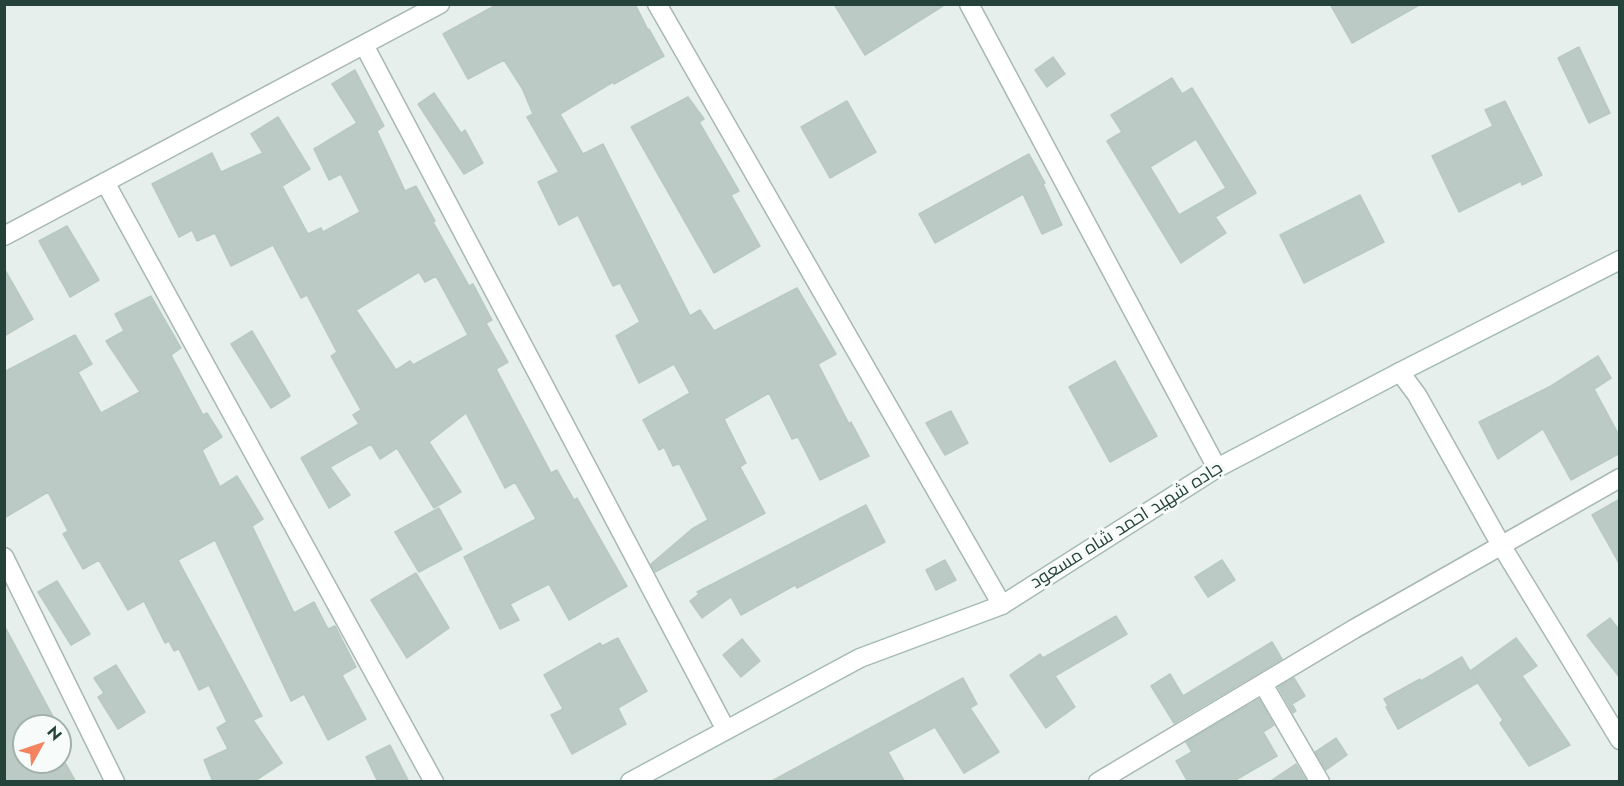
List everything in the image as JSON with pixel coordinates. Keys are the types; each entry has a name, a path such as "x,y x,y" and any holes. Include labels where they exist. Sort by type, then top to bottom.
{"street":[{"path":"4,236 440,4"},
{"path":"657,4 1002,604"},
{"path":"969,4 1217,468"},
{"path":"364,45 726,730"},
{"path":"105,182 434,782"},
{"name":"جاده شهيد احمد شاه مسعود","path":"630,782 860,658 1002,604 1217,468 1620,260"},
{"path":"1400,372 1417,394 1501,545 1620,740"},
{"path":"1098,782 1501,545 1620,478"},
{"path":"4,557 115,782"},
{"path":"1263,684 1320,782"}],"building":[{"path":"498,4 635,4 664,56 614,84 613,82 560,114 583,154 603,144 690,316 700,310 714,331 797,288 836,354 818,364 849,424 851,422 869,456 820,480 798,437 792,439 769,393 724,419 746,463 740,467 765,513 655,572 651,564 692,529 708,520 679,463 673,466 664,447 659,450 643,420 690,393 674,364 639,383 616,336 640,322 620,283 613,286 578,215 559,225 538,182 559,172 527,117 533,114 522,88 504,60 468,79 443,34"},
{"path":"834,4 946,4 865,55"},
{"path":"1330,4 1421,4 1352,43"},
{"path":"1579,47 1610,113 1589,123 1558,58"},
{"path":"1053,57 1065,74 1047,87 1035,70"},
{"path":"355,70 384,126 377,131 405,191 416,186 435,221 433,222 469,286 473,284 492,320 486,323 508,362 496,369 551,473 557,470 574,500 577,498 627,586 569,620 549,584 510,604 519,620 500,629 464,557 536,519 515,482 505,488 466,413 429,442 461,492 434,508 397,448 380,459 371,444 330,467 350,495 329,508 301,458 359,424 353,415 361,410 331,356 337,352 307,295 301,298 273,245 231,266 215,233 197,241 192,230 179,237 152,184 212,153 221,172 263,153 251,134 278,117 310,169 282,186 308,234 321,228 323,232 360,212 341,174 329,180 314,149 357,123 332,84","holes":["419,272 425,282 436,276 468,335 413,365 410,361 396,370 356,310"]},
{"path":"1172,78 1182,94 1192,88 1256,193 1215,217 1226,233 1181,263 1107,141 1122,132 1111,115","holes":["1196,139 1226,188 1179,215 1150,167"]},
{"path":"434,93 461,133 465,130 483,163 464,174 418,104"},
{"path":"688,97 704,119 699,122 739,191 731,195 760,246 714,273 631,127"},
{"path":"847,101 876,152 830,178 801,127"},
{"path":"1505,101 1542,175 1522,185 1521,181 1459,212 1432,156 1493,126 1485,110"},
{"path":"1029,154 1045,183 1043,184 1062,225 1042,234 1023,194 935,243 919,214"},
{"path":"1360,195 1384,242 1304,283 1280,235"},
{"path":"67,226 99,280 70,297 39,241"},
{"path":"4,268 33,319 4,336"},
{"path":"151,296 181,348 171,355 203,415 207,413 222,437 202,450 220,487 237,476 263,519 252,526 294,613 314,602 328,629 335,626 356,667 342,675 366,719 328,740 304,694 291,701 215,540 178,560 262,716 253,720 282,763 253,782 213,782 204,760 228,749 217,728 227,722 209,685 199,690 179,649 174,651 169,641 165,643 144,601 128,610 99,560 83,569 63,534 68,531 48,492 4,518 4,372 75,335 92,364 78,372 101,413 140,392 106,341 124,331 115,314"},
{"path":"252,331 290,396 271,408 231,344"},
{"path":"1598,356 1611,378 1594,389 1620,437 1620,453 1571,480 1543,429 1498,459 1479,422 1551,386"},
{"path":"1115,361 1157,436 1110,462 1069,387"},
{"path":"951,411 968,443 945,455 926,423"},
{"path":"1620,499 1620,565 1592,515"},
{"path":"866,505 885,542 797,588 795,585 741,615 731,597 702,618 690,601 699,594 697,592"},
{"path":"439,508 462,549 419,572 395,532"},
{"path":"945,560 956,580 936,590 926,570"},
{"path":"1222,560 1235,580 1208,597 1195,577"},
{"path":"416,573 449,628 407,658 371,600"},
{"path":"57,581 90,634 71,645 38,592"},
{"path":"1116,616 1127,634 1055,676 1075,707 1046,728 1010,675 1040,654 1043,658"},
{"path":"1610,618 1620,631 1620,678 1587,635"},
{"path":"4,625 52,714 12,714 12,774 71,774 76,782 4,782"},
{"path":"618,638 647,691 618,708 626,724 572,754 551,715 563,709 544,675 600,643 602,646"},
{"path":"1516,638 1537,666 1522,676 1570,745 1529,766 1500,723 1503,720 1470,671"},
{"path":"742,639 760,661 741,677 723,655"},
{"path":"1272,642 1282,659 1174,723 1151,686 1170,674 1183,696"},
{"path":"1462,657 1477,683 1398,729 1384,699"},
{"path":"116,665 145,712 118,729 98,697 104,693 94,678"},
{"path":"963,678 977,704 970,708 999,752 964,773 935,727 888,752 905,782 770,782"},
{"path":"1294,678 1305,696 1292,704 1296,711 1293,713 1278,687"},
{"path":"1259,699 1274,725 1263,732 1277,756 1232,782 1188,782 1176,761 1192,752 1186,742"},
{"path":"1336,738 1347,755 1326,770 1315,752"},
{"path":"390,745 409,782 378,782 366,757"},
{"path":"1296,764 1307,782 1269,782"}]}
